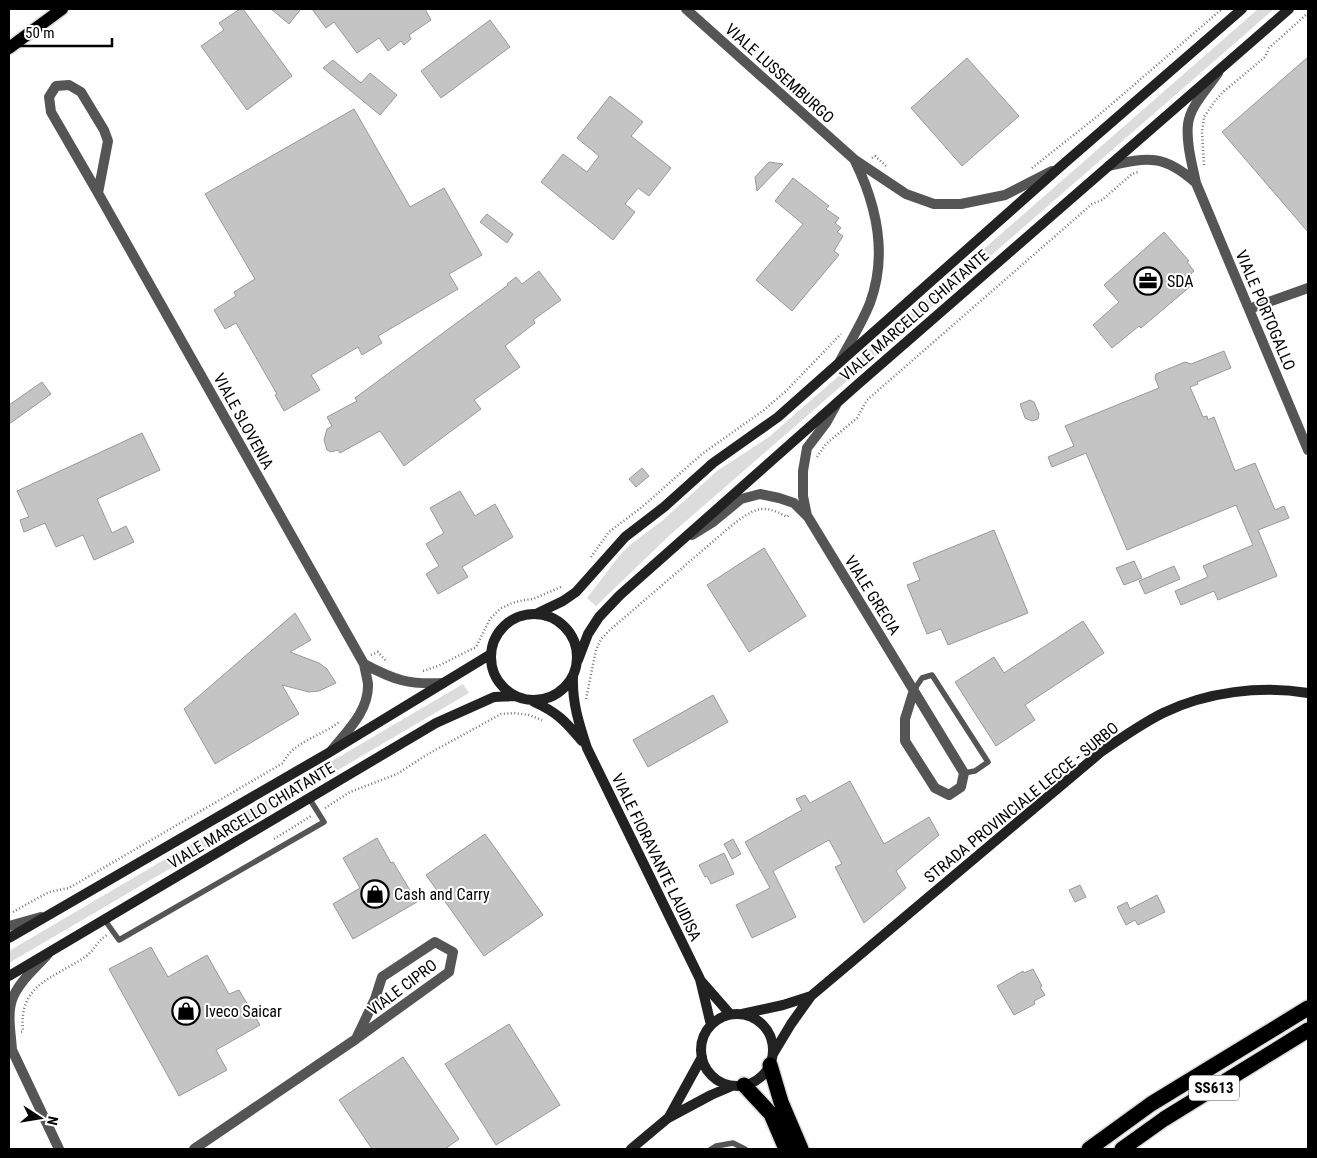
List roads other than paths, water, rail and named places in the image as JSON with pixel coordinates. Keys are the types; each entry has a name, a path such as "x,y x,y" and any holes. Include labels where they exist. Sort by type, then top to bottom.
{"highway":[{"name":"SS613","path":"1089,1149 1151,1104 1308,1008"},
{"name":"SS613","path":"1122,1149 1164,1119 1308,1030"},
{"path":"771,1060 781,1102 801,1149"},
{"path":"738,1086 771,1114 786,1149"}],"main road":[{"path":"9,48 62,9"}],"street":[{"name":"VIALE LUSSEMBURGO","path":"686,9 859,163 906,194 934,204 962,204 1005,195 1060,167"},
{"name":"VIALE MARCELLO CHIATANTE","path":"538,614 576,592 625,537 664,507 713,463 778,417 1060,167 1242,9"},
{"name":"VIALE MARCELLO CHIATANTE","path":"578,660 577,647 572,634 563,624 551,617 538,614 524,614 512,620 501,629 494,641 491,654 492,667 496,679 504,689 515,696 531,701 544,700 556,695 566,687 573,677 588,634 599,617 620,595 1289,9"},
{"name":"VIALE PORTOGALLO","path":"1224,66 1197,103 1188,122 1188,140 1196,183 1308,450"},
{"name":"VIALE SLOVENIA","path":"98,193 108,141 104,130 81,92 68,85 56,86 49,97 50,112 98,193 363,662 368,684 366,702 358,718 330,752"},
{"name":"VIALE PORTOGALLO","path":"1109,166 1140,158 1153,159 1174,166 1196,183"},
{"name":"VIALE LUSSEMBURGO","path":"839,362 870,302 877,276 880,248 874,212 859,163"},
{"path":"1249,309 1308,288"},
{"name":"VIALE GRECIA","path":"836,404 826,423 808,448 803,471 802,496 808,517 964,773"},
{"name":"VIALE GRECIA","path":"676,544 713,522 742,499 760,494 779,498 794,504 808,517"},
{"name":"VIALE MARCELLO CHIATANTE","path":"9,938 330,752 491,654"},
{"path":"363,662 387,677 401,681 420,684 443,683"},
{"name":"VIALE FIORAVANTE LAUDISA","path":"573,677 573,694 577,718 587,748 700,979 711,1025"},
{"path":"914,690 905,719 905,740 935,788 949,795 961,787 964,773"},
{"name":"STRADA PROVINCIALE LECCE - SURBO","path":"771,1060 791,1024 811,996 1101,752 1164,713 1198,700 1235,692 1268,690 1308,693"},
{"name":"VIALE MARCELLO CHIATANTE","path":"9,976 436,723 494,697 515,696"},
{"name":"VIALE FIORAVANTE LAUDISA","path":"531,701 550,709 568,724 587,748"},
{"path":"9,926 50,915"},
{"name":"VIALE CIPRO","path":"194,1149 356,1039 449,972 453,952 435,942 382,977 375,999 356,1039"},
{"path":"52,950 22,984 12,1000 10,1048 59,1149"},
{"name":"VIALE FIORAVANTE LAUDISA","path":"700,979 730,1014"},
{"name":"STRADA PROVINCIALE LECCE - SURBO","path":"742,1014 783,1005 811,996"},
{"path":"631,1149 668,1118 711,1095 754,1082 763,1075 771,1060 772,1043 765,1028 752,1017 742,1014 730,1014 720,1018 704,1034 701,1045 702,1057 712,1076 722,1082 738,1086"},
{"path":"668,1118 702,1057"}],"lane":[{"path":"914,690 922,678 932,675 988,762 975,770 964,773"},
{"path":"104,919 119,940 324,822 309,798"},
{"path":"711,1149 733,1142 745,1149"}],"place":[{"name":"SDA","path":"1148,281"},
{"name":"Cash and Carry","path":"375,894"},
{"name":"Iveco Saicar","path":"186,1011"}]}
